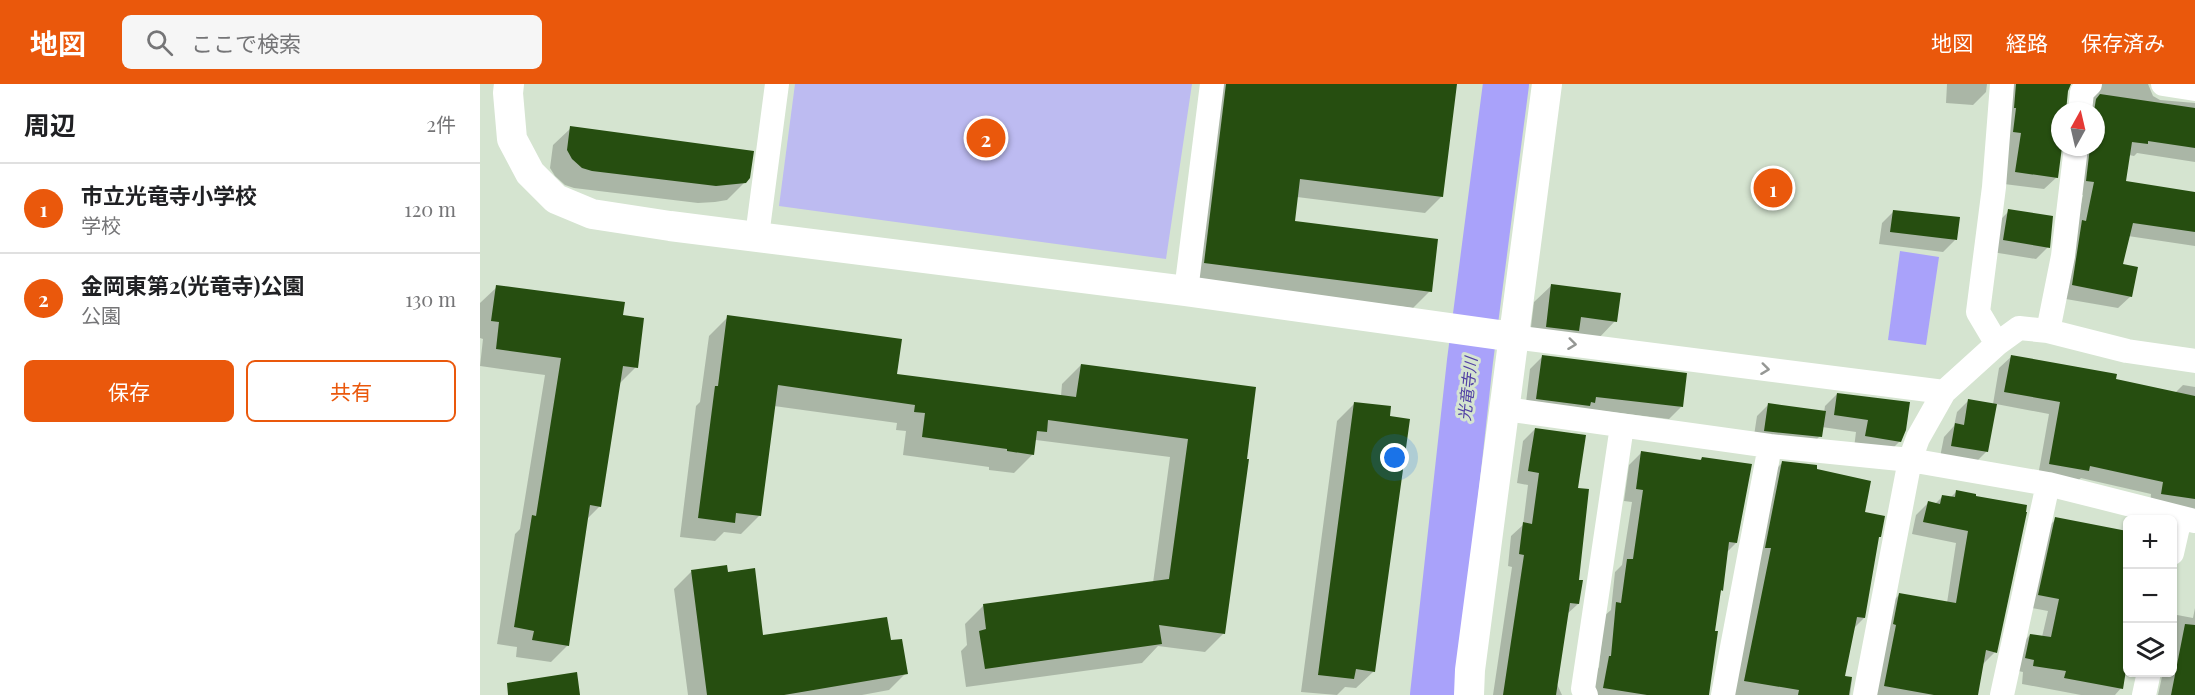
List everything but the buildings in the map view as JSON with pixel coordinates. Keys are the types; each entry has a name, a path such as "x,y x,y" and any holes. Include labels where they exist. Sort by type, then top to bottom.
{"street":[{"path":"509,84 512,139 530,173 556,199 592,214 1944,392"},
{"path":"757,236 777,84"},
{"path":"1186,291 1212,84"},
{"path":"1470,695 1470,670 1506,409 1501,335 1547,84"},
{"path":"1997,344 1978,312 1994,187 2002,84"},
{"path":"2081,102 2082,92 2090,84"},
{"path":"2163,84 2195,88"},
{"path":"2048,331 2063,256 2075,156"},
{"path":"1865,695 1910,460 1918,438 1944,392 1997,344 2019,328 2048,331 2127,351 2195,362"},
{"path":"1506,409 1770,446 1910,460 2048,484 2187,519 2177,542"},
{"path":"1586,695 1584,689 1622,426"},
{"path":"1723,695 1770,446"},
{"path":"2002,695 2048,484"},
{"path":"2144,695 2148,677"}],"shaded area":[{"path":"795,84 1192,84 1166,259 779,206"},
{"path":"1900,251 1939,257 1926,345 1888,340"}],"waterway":[{"name":"光竜寺川","path":"1433,695 1470,361 1506,84"}],"place":[{"name":"金岡東第2(光竜寺)公園","path":"986,138"},
{"name":"市立光竜寺小学校","path":"1773,188"}]}
